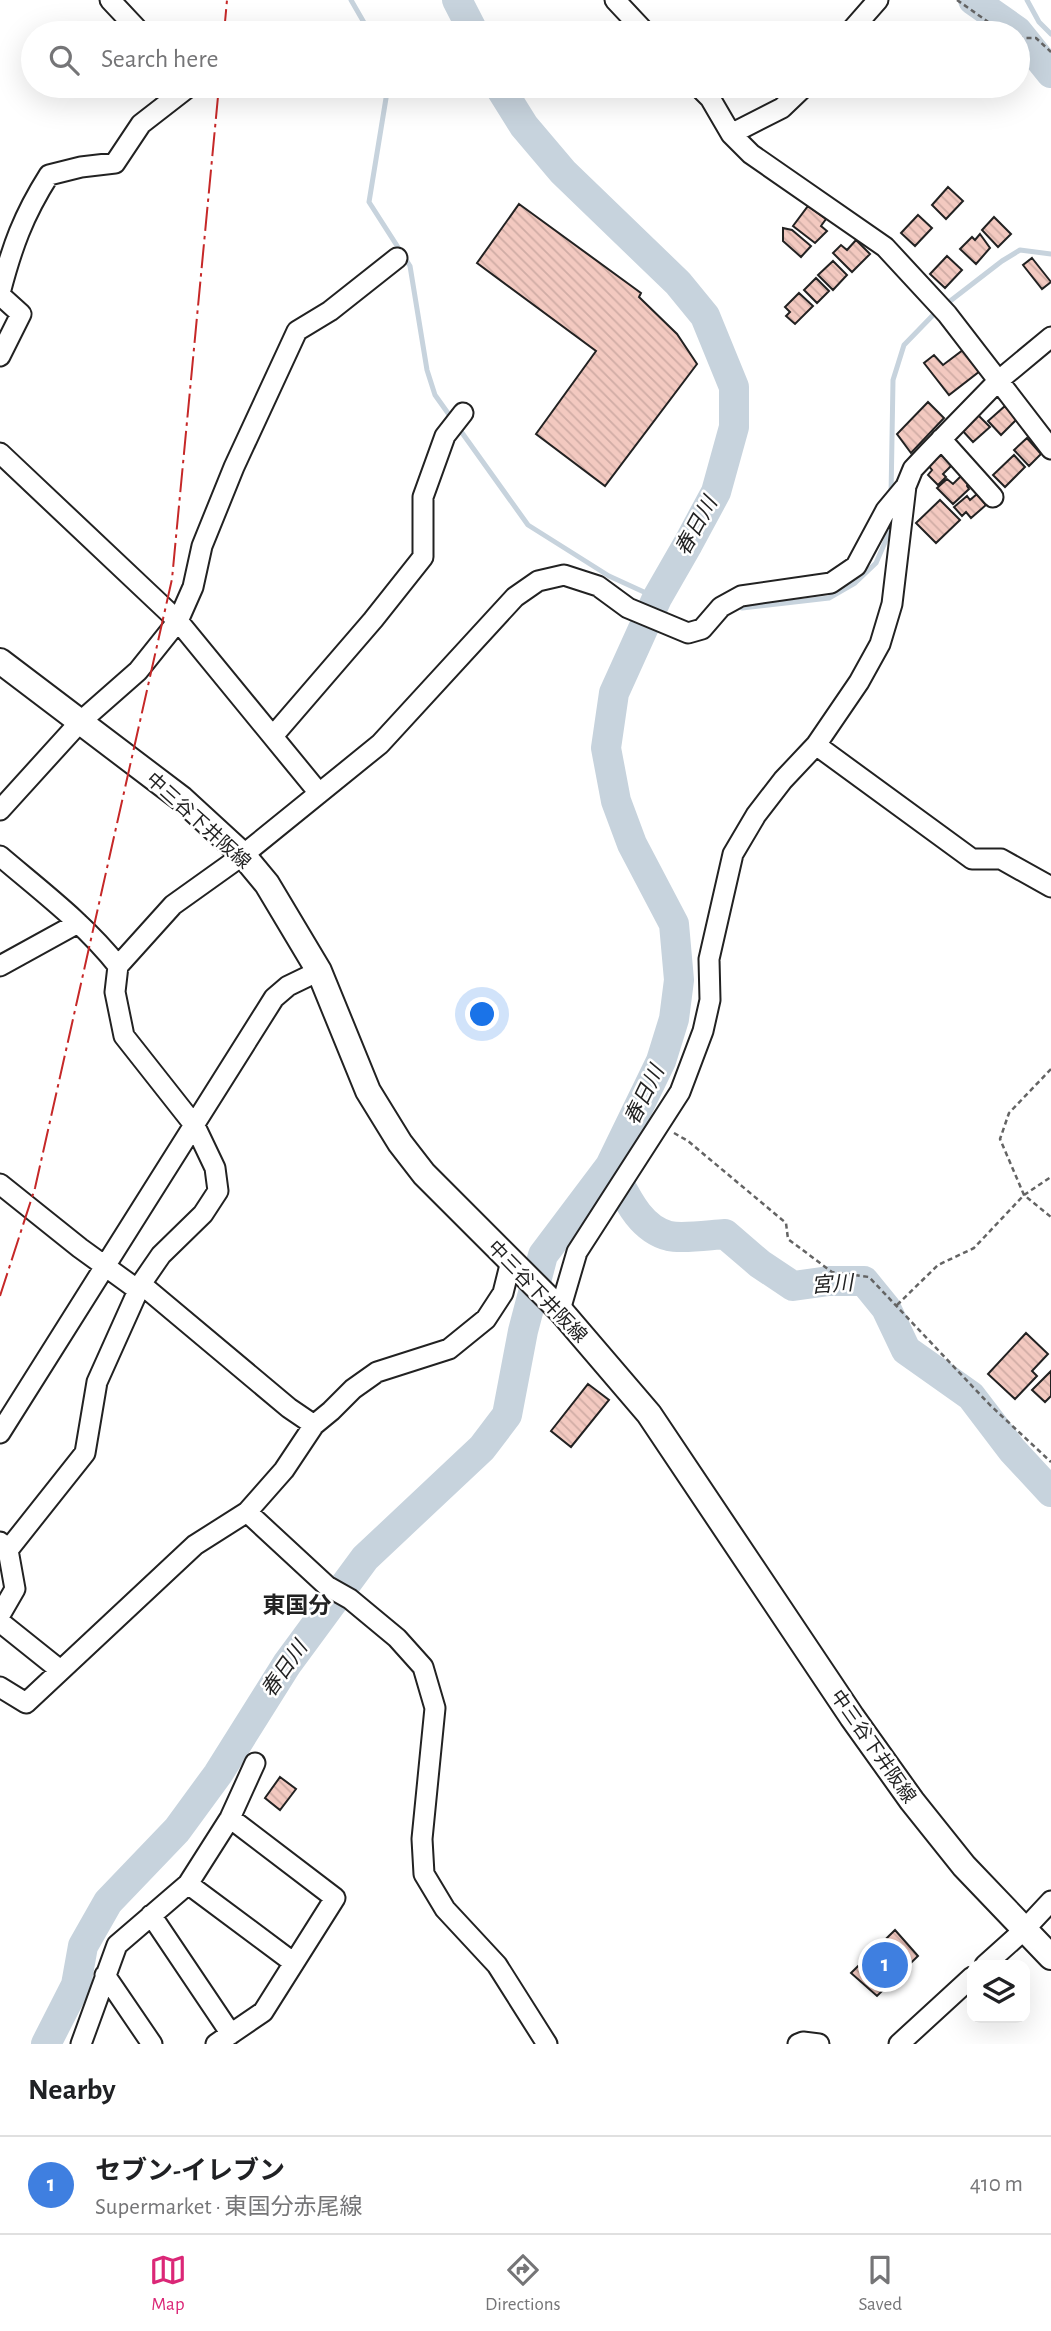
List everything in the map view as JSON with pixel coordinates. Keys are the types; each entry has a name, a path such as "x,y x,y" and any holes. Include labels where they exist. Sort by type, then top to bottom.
{"main road":[{"name":"中三谷下井阪線","path":"0,661 182,799 243,855 274,895 319,971 368,1091 400,1143 424,1174 555,1305 649,1414 852,1717 912,1801 964,1866 1051,1957"}],"street":[{"path":"110,0 130,21"},
{"path":"615,0 635,21"},
{"path":"860,21 878,0"},
{"path":"0,356 21,314 0,294 11,251 29,208 49,176 81,167 115,163 141,124 175,98"},
{"path":"710,98 731,134 751,154 885,247 942,308 1051,449"},
{"path":"731,134 782,108 792,98"},
{"path":"0,810 80,722 138,671 178,621 193,587 202,547 234,467 297,331 330,311 397,258"},
{"path":"0,1615 15,1588 4,1546 85,1453 97,1382 140,1287 162,1255 203,1214 218,1191 215,1168 195,1126 124,1036 116,992 118,966 173,905 243,855 380,744 514,597 538,581 564,575 598,586 628,608 688,633 702,629 721,607 741,596 831,583 856,566 886,510 906,486 914,469 998,381 1051,337"},
{"path":"273,736 373,620 423,557 423,497 445,436 463,413"},
{"path":"941,439 993,497"},
{"path":"0,453 178,621 319,793"},
{"path":"555,1305 577,1252 680,1092 703,1031 710,1000 709,959 733,854 756,814 816,745 859,682 880,644 892,604 906,486"},
{"path":"816,745 972,859 1001,859 1051,887"},
{"path":"2,863 78,923 118,966"},
{"path":"0,966 78,923"},
{"path":"0,1433 274,998 288,986 319,971"},
{"path":"0,1184 80,1248 140,1287 289,1408 314,1424"},
{"path":"0,1687 26,1703 195,1545 247,1512 284,1471 314,1424 353,1389 377,1372 449,1349 486,1319 503,1293 512,1263"},
{"path":"247,1512 327,1586 350,1599 397,1638 423,1667 435,1708 422,1839 424,1874 445,1909 496,1965 547,2044"},
{"path":"0,1622 60,1671"},
{"path":"81,2044 117,1945 188,1884 230,1818 255,1763"},
{"path":"151,1915 223,2039 263,2012 335,1898 230,1818"},
{"path":"188,1884 294,1963"},
{"path":"991,1960 1051,1901"},
{"path":"106,1975 152,2044"},
{"path":"900,2044 967,1982"},
{"path":"798,2044 819,2044"}],"path":[{"path":"957,0 987,21"},
{"path":"1030,38 1036,38 1051,51"},
{"path":"1051,1069 1009,1113 1000,1139 1024,1195 1051,1217"},
{"path":"659,1125 688,1141 786,1223 788,1239 832,1272 869,1277 990,1405 1051,1462"},
{"path":"897,1305 938,1265 974,1248 1024,1195 1051,1177"}],"building":[{"path":"948,187 963,201 946,219 932,205"},
{"path":"519,204 641,293 639,297 677,334 697,364 605,486 536,434 596,351 477,263"},
{"path":"808,206 826,219 821,226 827,231 815,243 793,226"},
{"path":"918,215 932,228 915,246 901,233"},
{"path":"994,217 1011,234 998,247 982,230"},
{"path":"783,228 792,230 811,246 801,257 783,241"},
{"path":"980,234 990,248 976,264 960,249 972,237 975,240"},
{"path":"856,240 870,254 852,272 833,253 841,245 847,250"},
{"path":"947,256 962,270 945,288 930,274"},
{"path":"1032,258 1051,282 1042,289 1023,265"},
{"path":"833,261 847,275 833,290 818,275"},
{"path":"816,278 829,291 817,303 804,290"},
{"path":"799,293 813,306 795,324 786,316 790,312 785,307"},
{"path":"963,350 980,371 949,395 924,363 934,355 943,365"},
{"path":"928,402 944,418 911,453 897,434"},
{"path":"1005,406 1017,419 1001,435 988,421"},
{"path":"977,414 990,427 973,442 961,429"},
{"path":"1027,438 1041,454 1029,466 1014,450"},
{"path":"940,453 952,465 943,474 946,477 938,485 928,475 932,470 928,465"},
{"path":"1014,455 1025,467 1005,487 993,475"},
{"path":"961,476 969,489 953,504 937,488 947,479 953,484"},
{"path":"977,494 986,505 971,518 966,512 962,516 954,507 967,496 970,500"},
{"path":"940,500 960,520 936,543 916,523"},
{"path":"1026,1333 1048,1354 1032,1371 1037,1376 1015,1399 988,1374"},
{"path":"1051,1371 1051,1396 1045,1402 1032,1390"},
{"path":"588,1384 609,1400 571,1447 551,1431"},
{"path":"280,1777 296,1789 280,1810 265,1798"},
{"path":"895,1930 918,1956 877,1996 851,1973"}],"waterway":[{"path":"351,0 363,21"},
{"name":"春日川","path":"457,0 468,21"},
{"path":"973,0 1003,21"},
{"path":"1027,0 1039,22 1051,34"},
{"path":"1030,47 1051,73"},
{"path":"386,98 369,202 410,266 427,370 435,395 528,525 609,576 657,598"},
{"name":"春日川","path":"46,2044 76,1985 83,1946 108,1902 177,1830 218,1774 287,1664 365,1558 482,1448 507,1415 523,1331 543,1255 610,1166 661,1061 674,1019 679,980 674,924 632,844 616,801 606,748 614,693 657,598 716,492 734,427 734,387 705,316 678,283 563,172 524,126 506,98"},
{"path":"945,305 1020,250 1051,254"},
{"path":"891,496 893,380 904,345 937,311"},
{"path":"742,608 829,598 855,583 876,563 889,533 890,520"},
{"name":"宮川","path":"610,1166 640,1217 658,1232 681,1237 725,1234 760,1264 793,1286 829,1281 864,1281 886,1308 906,1350 971,1396 1012,1450 1051,1492"}],"power":[{"path":"225,21 227,0"},
{"path":"0,1296 35,1188 172,579 218,98"}],"place":[{"name":"セブン-イレブン","path":"885,1965"}],"district":[{"name":"東国分","path":"297,1605"}]}
